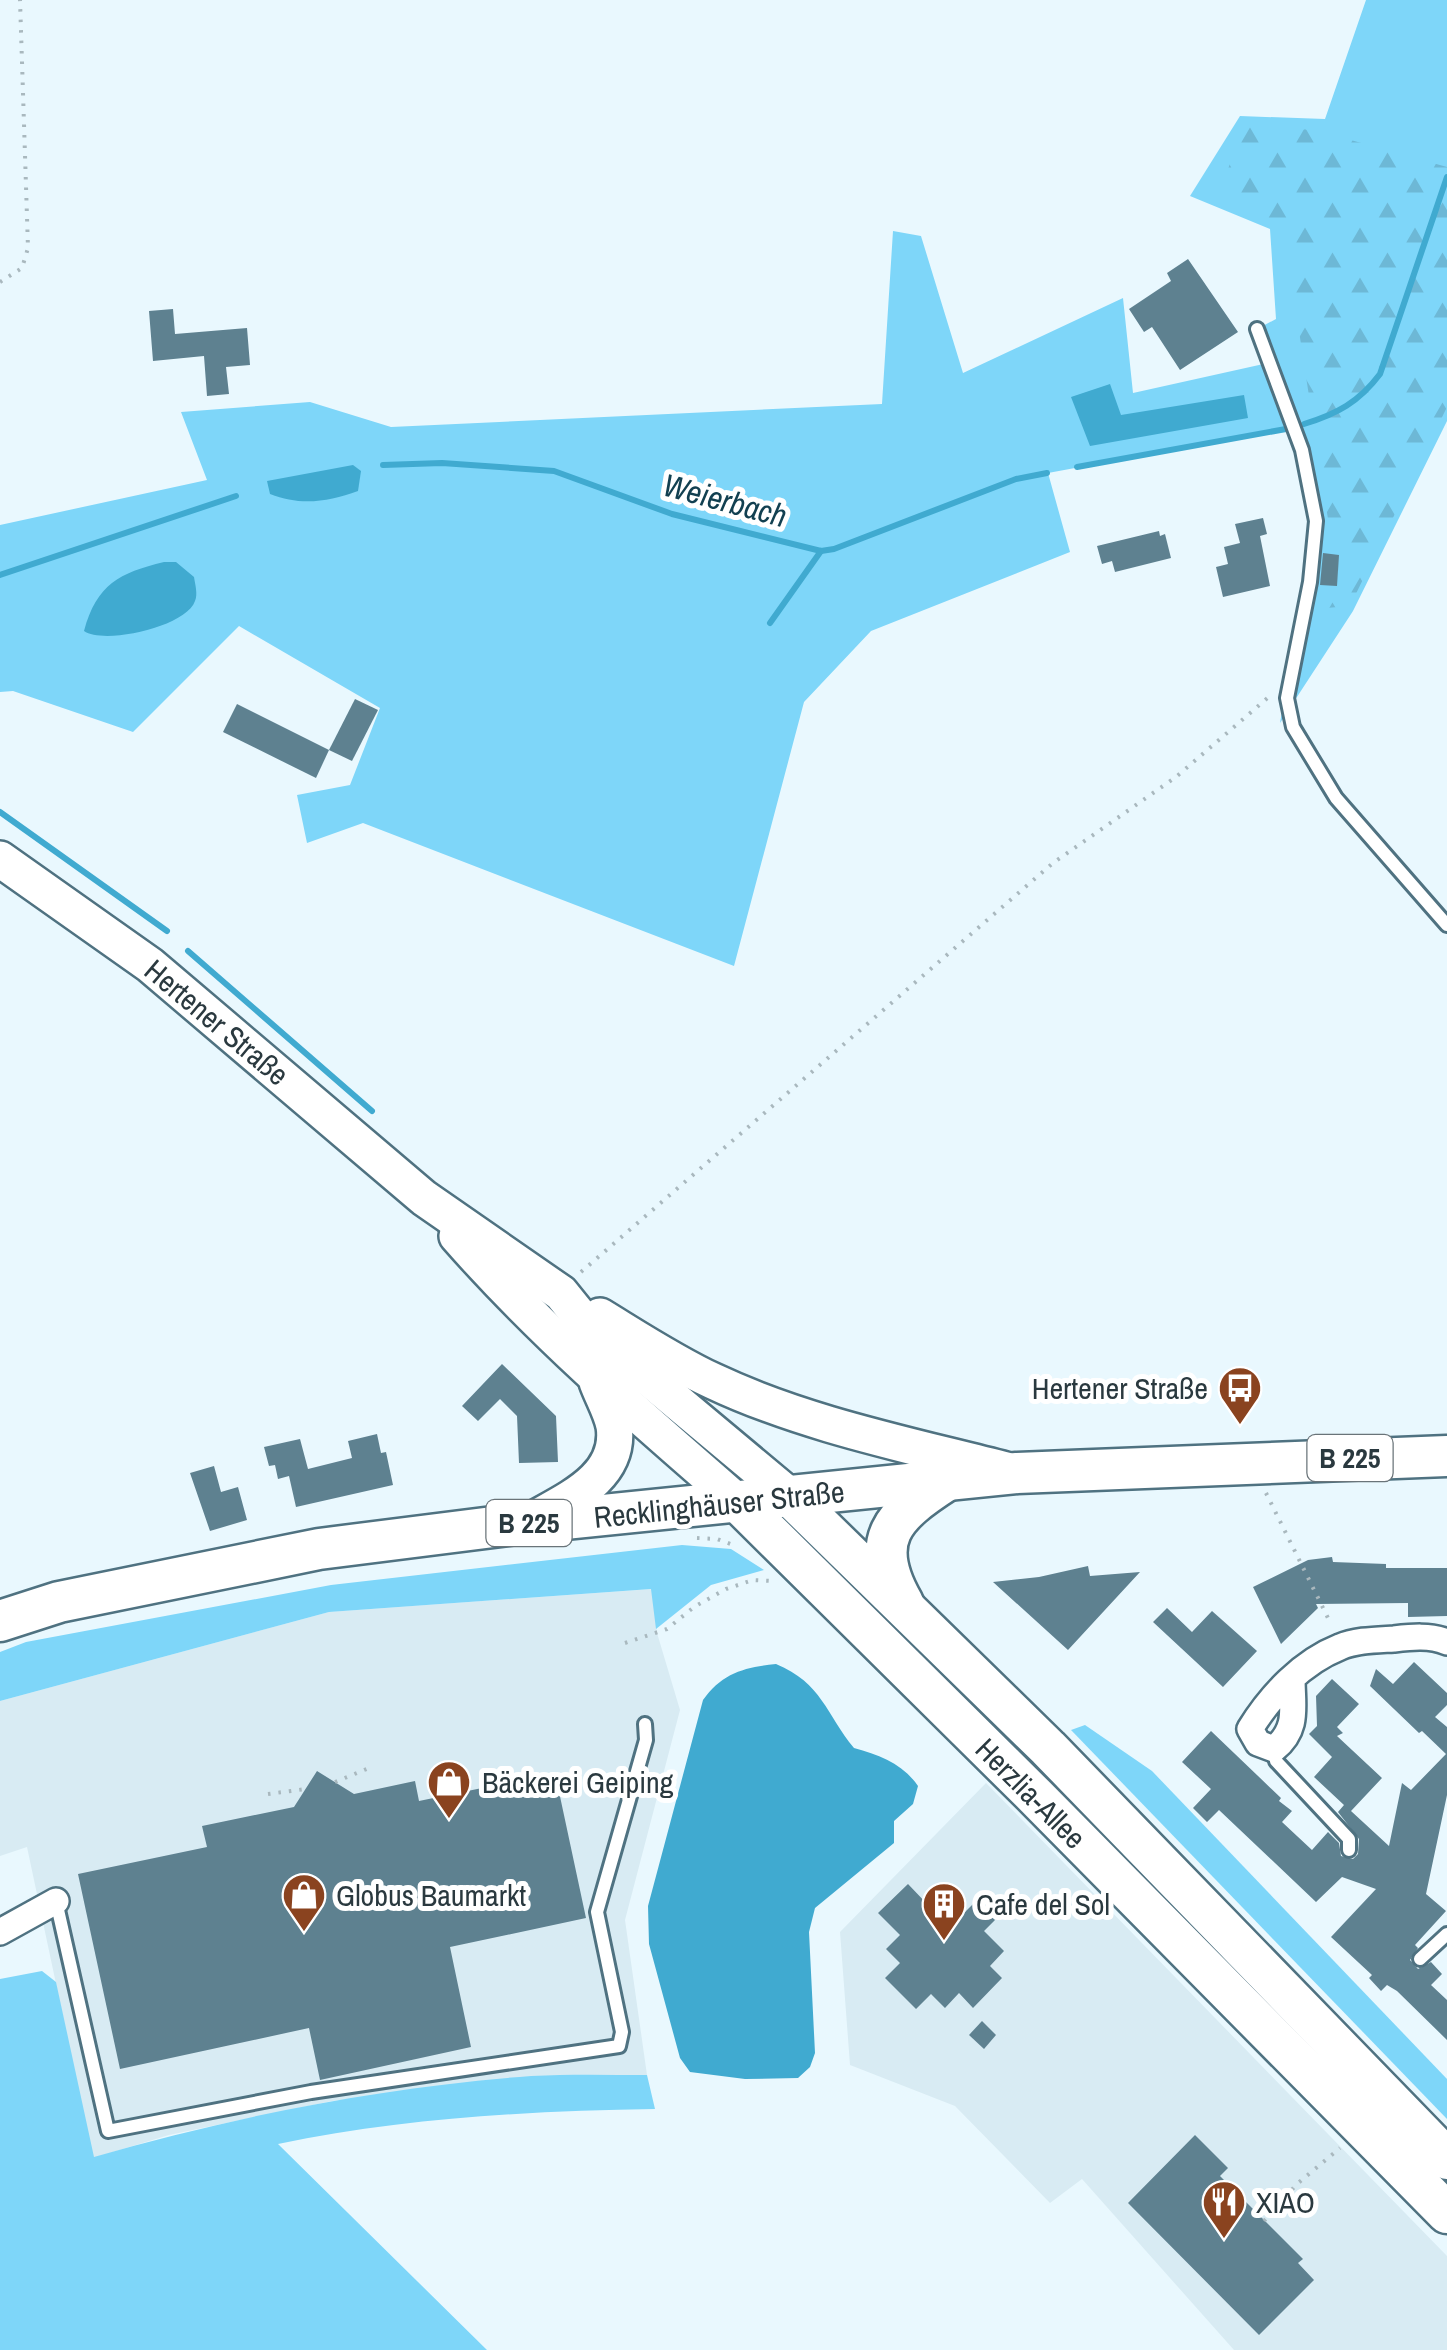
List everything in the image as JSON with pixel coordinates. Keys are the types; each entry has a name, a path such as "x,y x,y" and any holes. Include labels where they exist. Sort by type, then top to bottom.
{"main road":[{"name":"Hertener Straße","path":"0,859 150,965 424,1198 561,1292 590,1329 791,1498"},
{"name":"Hertener Straße","path":"424,1198 506,1293 739,1504"},
{"path":"561,1292 712,1380 763,1402 1017,1473"},
{"path":"525,1524 599,1478 612,1455 614,1426 594,1376"},
{"name":"Recklinghäuser Straße","path":"0,1622 59,1602 320,1549 525,1524 1017,1473 1447,1456"},
{"path":"913,1620 887,1564 890,1530 908,1506 948,1479"},
{"name":"Herzlia-Allee","path":"791,1498 1048,1748 1447,2159"},
{"name":"Herzlia-Allee","path":"739,1504 1447,2212"}],"street":[{"path":"1274,1749 1258,1743 1250,1729 1273,1695 1342,1646 1406,1638 1436,1637 1447,1642"},
{"path":"0,1932 56,1901"}],"lane":[{"path":"1257,329 1302,450 1316,521 1310,582 1286,698 1293,728 1336,798 1447,925"},
{"path":"56,1901 108,2130 311,2092 619,2046 622,2032 597,1912 646,1740 646,1724"},
{"path":"1274,1749 1276,1761 1349,1840 1349,1850"},
{"path":"1420,1960 1447,1934"}],"path":[{"path":"0,282 22,268 28,248 20,0"},
{"path":"561,1292 678,1186 1053,864 1176,777 1253,714 1292,673"},
{"path":"1254,1463 1270,1505 1342,1646"},
{"path":"624,1643 667,1630 694,1607 726,1589 752,1580 777,1581"},
{"path":"335,1782 369,1768"},
{"path":"268,1794 306,1788"},
{"path":"1264,2221 1297,2184 1348,2142"}],"shaded area":[{"path":"1110,384 1121,415 1244,395 1248,418 1090,446 1071,397"},
{"path":"353,465 361,471 358,491 314,501 270,494 267,481"},
{"path":"164,562 176,562 194,577 196,598 188,610 161,626 126,635 94,635 84,631 96,602 112,583"},
{"path":"652,1589 657,1633 680,1710 625,1920 647,2075 534,2076 332,2101 169,2135 93,2158 27,1847 0,1856 0,1701 329,1612"},
{"path":"776,1664 814,1690 854,1748 890,1761 918,1786 913,1804 894,1821 894,1843 815,1908 809,1932 815,2053 810,2067 798,2078 745,2079 690,2072 680,2058 649,1944 648,1906 703,1700 718,1683 735,1673"},
{"path":"986,1783 1447,2256 1447,2350 1234,2350 1082,2179 1050,2203 955,2106 850,2065 840,1932"}],"green space":[{"path":"1366,0 1447,0 1447,421 1353,611 1280,723 1316,521 1286,429 1048,473 1070,552 871,631 804,702 734,966 363,823 307,843 297,795 350,785 380,708 239,626 133,732 13,691 0,692 0,525 207,480 181,412 310,402 391,427 882,404 893,231 921,236 963,373 1123,298 1133,393 1268,363 1257,329 1276,319 1270,229 1190,196 1240,116 1325,119"},
{"path":"1244,126 1315,130 1447,167 1447,407 1350,606 1326,608 1353,554 1325,544 1328,519 1284,234 1218,196"},
{"path":"682,1545 731,1549 764,1570 711,1585 656,1629 651,1589 329,1612 0,1701 0,1652 26,1642 331,1585"},
{"path":"1085,1725 1152,1771 1447,2079 1447,2119 1071,1730"},
{"path":"42,1971 56,1982 94,2157 310,2105 531,2076 647,2075 655,2109 466,2118 278,2144 487,2350 0,2350 0,1979"}],"building":[{"path":"1188,259 1238,332 1180,370 1152,327 1144,332 1129,309 1171,281 1167,273"},
{"path":"173,309 175,334 247,328 250,365 226,367 229,394 207,396 204,356 153,361 149,311"},
{"path":"1263,518 1267,534 1260,536 1270,586 1223,597 1216,567 1228,564 1224,547 1240,543 1235,524"},
{"path":"1159,531 1160,536 1165,534 1171,558 1115,572 1112,561 1102,564 1097,546"},
{"path":"1323,553 1339,555 1337,586 1320,585"},
{"path":"355,699 378,710 352,761 329,750"},
{"path":"237,704 329,750 316,778 223,732"},
{"path":"502,1364 556,1416 558,1462 519,1463 517,1416 500,1399 478,1421 462,1406"},
{"path":"377,1434 381,1453 386,1452 393,1485 296,1507 289,1476 278,1479 275,1465 269,1466 264,1447 300,1439 308,1469 352,1458 348,1441"},
{"path":"214,1466 221,1492 238,1487 247,1520 210,1531 190,1473"},
{"path":"1332,1557 1333,1562 1386,1564 1386,1568 1447,1568 1447,1616 1408,1617 1408,1603 1316,1604 1318,1608 1281,1644 1253,1587 1308,1560"},
{"path":"1088,1566 1090,1576 1140,1572 1068,1650 993,1582 1039,1577"},
{"path":"1167,1608 1192,1632 1212,1611 1257,1651 1223,1687 1153,1622"},
{"path":"1414,1662 1447,1693 1447,1705 1435,1717 1447,1727 1447,1795 1426,1894 1446,1911 1415,1945 1418,1948 1410,1960 1418,1969 1431,1962 1442,1974 1431,1985 1447,2000 1447,2040 1397,1991 1387,1985 1381,1991 1369,1978 1372,1975 1331,1937 1376,1889 1342,1877 1316,1902 1219,1810 1207,1822 1193,1808 1211,1789 1182,1762 1211,1731 1281,1798 1279,1801 1292,1811 1282,1822 1312,1850 1328,1832 1339,1843 1341,1856 1353,1859 1358,1854 1359,1839 1338,1812 1344,1805 1314,1777 1332,1757 1309,1734 1317,1726 1316,1696 1332,1679 1359,1704 1337,1727 1343,1733 1337,1736 1382,1778 1351,1811 1389,1846 1402,1783 1411,1790 1446,1754 1370,1686 1376,1669 1393,1684"},
{"name":"Globus Baumarkt","path":"317,1771 354,1794 415,1781 419,1801 555,1773 586,1918 450,1947 471,2047 320,2080 309,2028 120,2069 78,1874 207,1847 202,1826 294,1807"},
{"name":"Cafe del Sol","path":"908,1884 929,1906 944,1891 965,1912 976,1901 995,1920 984,1931 1004,1951 990,1966 1002,1978 973,2008 959,1993 945,2008 931,1994 916,2009 885,1978 900,1963 886,1949 900,1935 878,1913"},
{"path":"982,2021 996,2035 984,2049 969,2035"},
{"name":"XIAO","path":"1195,2135 1228,2168 1220,2176 1303,2259 1298,2263 1314,2280 1259,2335 1128,2203"}],"waterway":[{"name":"Weierbach","path":"1304,424 1346,406 1380,374 1447,177"},
{"name":"Weierbach","path":"1077,467 1286,429"},
{"name":"Weierbach","path":"383,465 442,463 554,471 672,514 821,551 1016,479 1047,473"},
{"name":"Weierbach","path":"0,575 236,496"},
{"path":"770,623 821,551"},
{"path":"0,812 167,931"},
{"path":"188,951 372,1111"}],"place":[{"name":"Hertener Straße","path":"1240,1426"},
{"name":"Bäckerei Geiping","path":"449,1820"},
{"name":"Globus Baumarkt","path":"304,1933"},
{"name":"Cafe del Sol","path":"944,1942"},
{"name":"XIAO","path":"1224,2240"}]}
